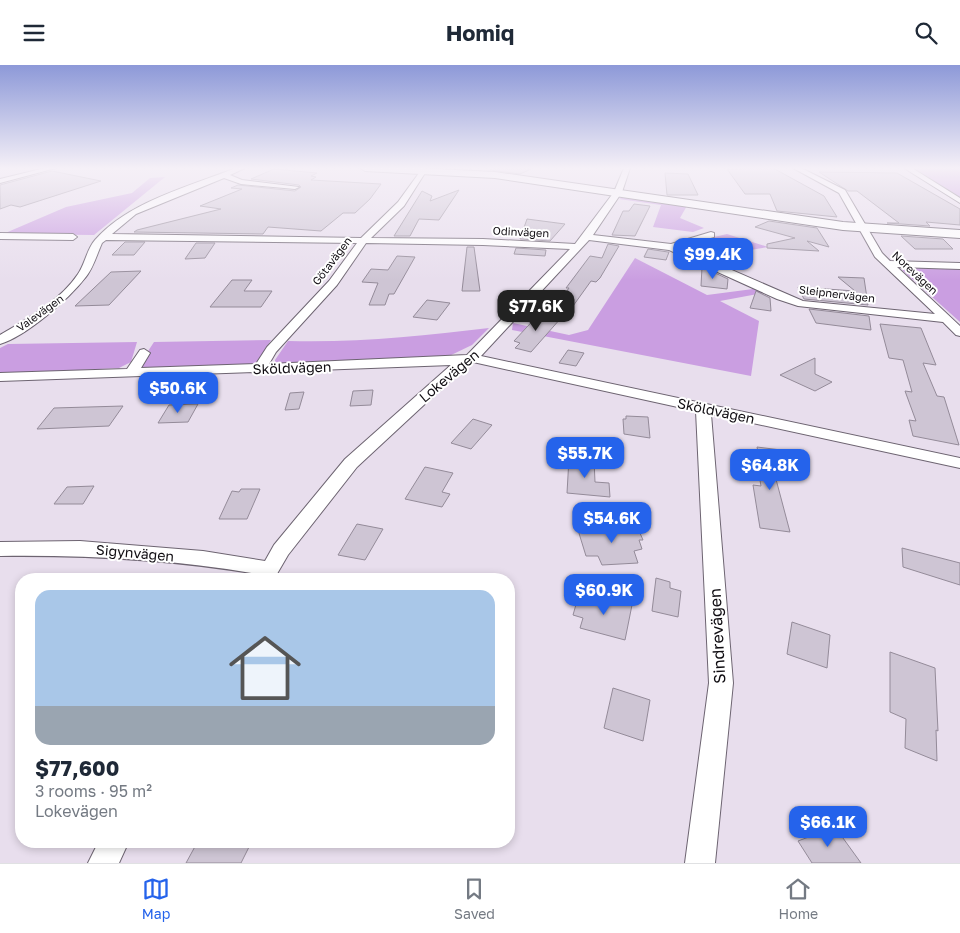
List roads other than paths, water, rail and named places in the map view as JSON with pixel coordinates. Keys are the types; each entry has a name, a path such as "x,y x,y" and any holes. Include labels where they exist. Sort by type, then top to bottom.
{"street":[{"name":"Valevägen","path":"0,340 38,317 72,287 88,267 98,242 133,212 150,205"},
{"name":"Götavägen","path":"259,370 271,349 333,283 363,241 400,205"},
{"name":"Lokevägen","path":"268,573 281,550 351,463 468,360 587,237 609,205"},
{"path":"708,205 863,228 960,234"},
{"name":"Norevägen","path":"850,205 878,255 960,332"},
{"path":"671,247 711,235"},
{"path":"0,236 73,237"},
{"name":"Odinvägen","path":"104,237 521,243 577,247"},
{"name":"Sleipnervägen","path":"587,237 671,247 781,297 802,304 946,319"},
{"path":"886,264 960,266"},
{"path":"131,373 144,353"},
{"name":"Sköldvägen","path":"0,377 259,370 468,360 960,463"},
{"name":"Sindrevägen","path":"700,863 721,683 703,409"},
{"name":"Sigynvägen","path":"0,549 80,548 203,559 263,573"},
{"path":"103,863 112,848"}]}
